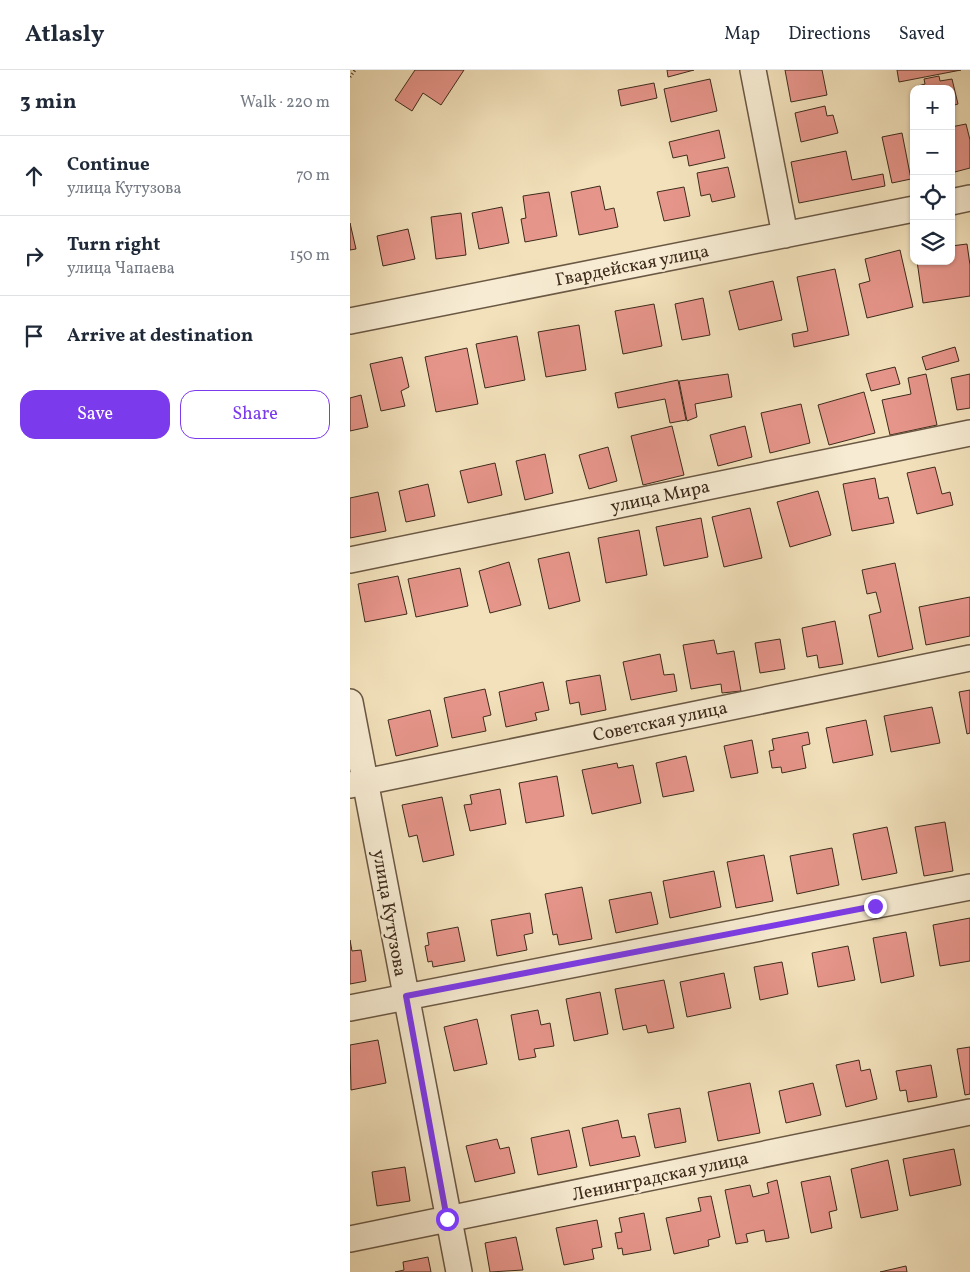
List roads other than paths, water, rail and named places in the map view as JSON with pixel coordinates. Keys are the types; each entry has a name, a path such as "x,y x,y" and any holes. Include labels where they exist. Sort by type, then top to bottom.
{"street":[{"path":"753,70 785,235"},
{"path":"955,201 970,198"},
{"name":"Гвардейская улица","path":"350,321 910,210"},
{"name":"улица Мира","path":"350,560 970,433"},
{"name":"Советская улица","path":"358,783 970,658"},
{"name":"улица Кутузова","path":"350,702 358,783 406,996 447,1219 459,1272"},
{"path":"350,1008 970,887"},
{"name":"Ленинградская улица","path":"350,1239 970,1112"}]}
